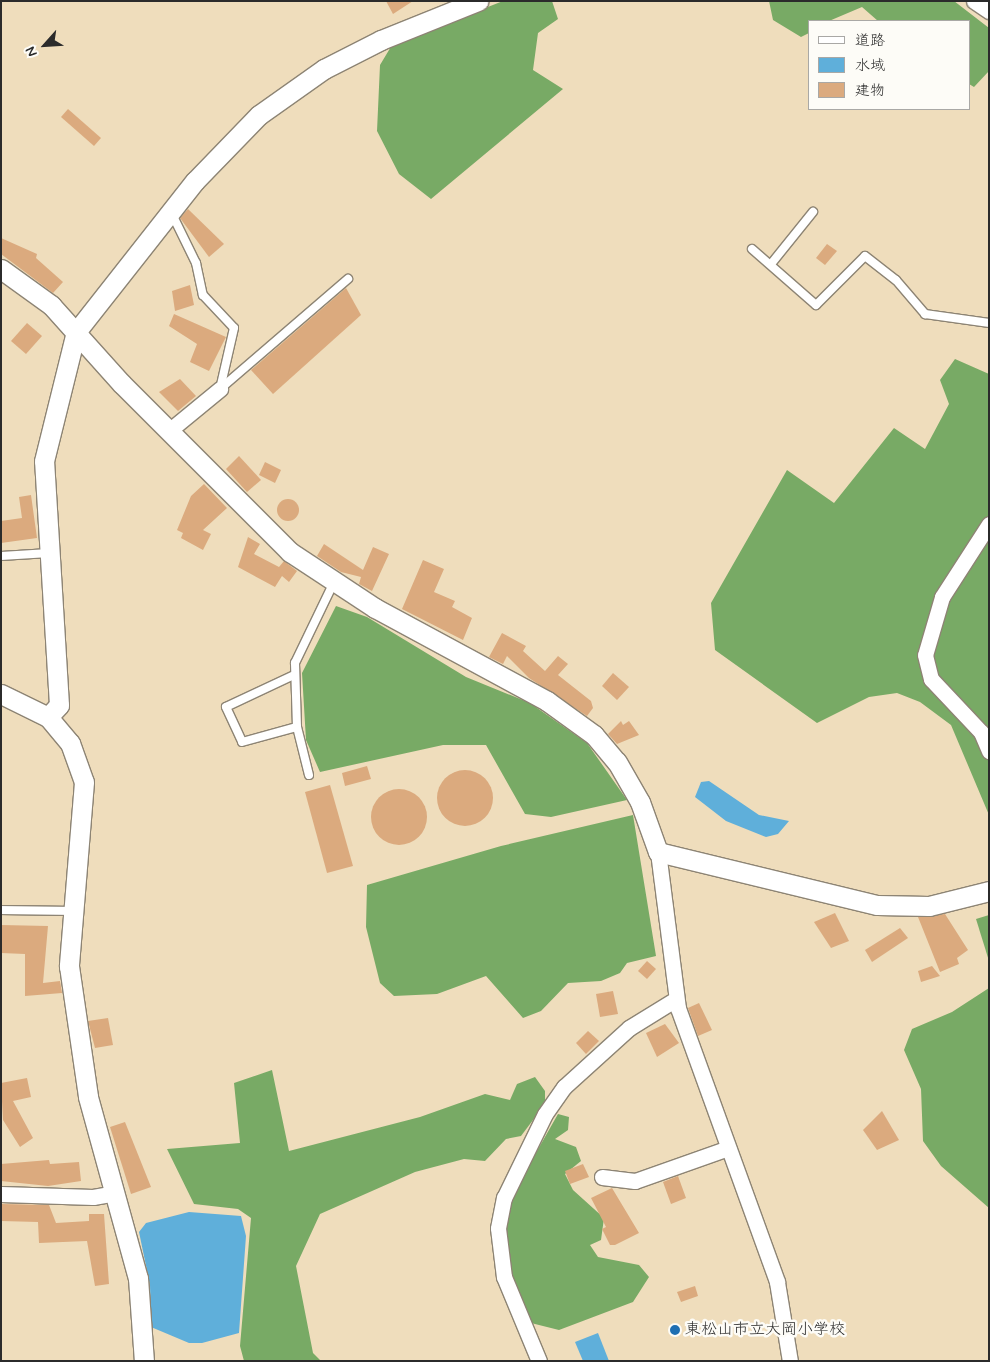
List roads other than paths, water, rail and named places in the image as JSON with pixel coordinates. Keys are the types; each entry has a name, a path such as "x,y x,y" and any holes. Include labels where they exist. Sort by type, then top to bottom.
{"street":[{"path":"48,717 59,705 44,461 76,332 224,146 292,90 444,7 478,1"},
{"path":"1,269 33,289 276,539 334,584 547,701 594,735 617,762 640,802 658,852 676,999 777,1282 790,1361"},
{"path":"170,430 220,389"},
{"path":"989,524 942,597 925,655 931,679 981,732 989,751"},
{"path":"1,694 48,717 70,744 84,782 69,966 82,1069 138,1278 144,1361"},
{"path":"658,852 877,905 929,906 989,891"},
{"path":"539,1361 501,1259 498,1228 504,1198 545,1114 564,1087 629,1028 676,999"},
{"path":"602,1177 635,1182 728,1148"},
{"path":"1,1194 93,1197 116,1192"}],"lane":[{"path":"171,212 196,263 203,295 234,328 220,389"},
{"path":"771,264 813,212"},
{"path":"752,249 816,306 865,256 896,280 925,314 989,323"},
{"path":"220,389 348,279"},
{"path":"1,556 50,553"},
{"path":"309,775 297,727 295,663 334,584"},
{"path":"294,675 226,707 242,742 297,727"},
{"path":"1,910 72,911"}],"water":[{"path":"709,781 759,815 789,821 778,834 766,837 726,821 695,797 701,782"},
{"path":"189,1212 241,1216 246,1236 239,1333 202,1343 189,1343 151,1327 150,1285 139,1232 146,1223"},
{"path":"598,1333 609,1361 583,1361 575,1342"}],"place":[{"name":"東松山市立大岡小学校","path":"675,1330"}]}
